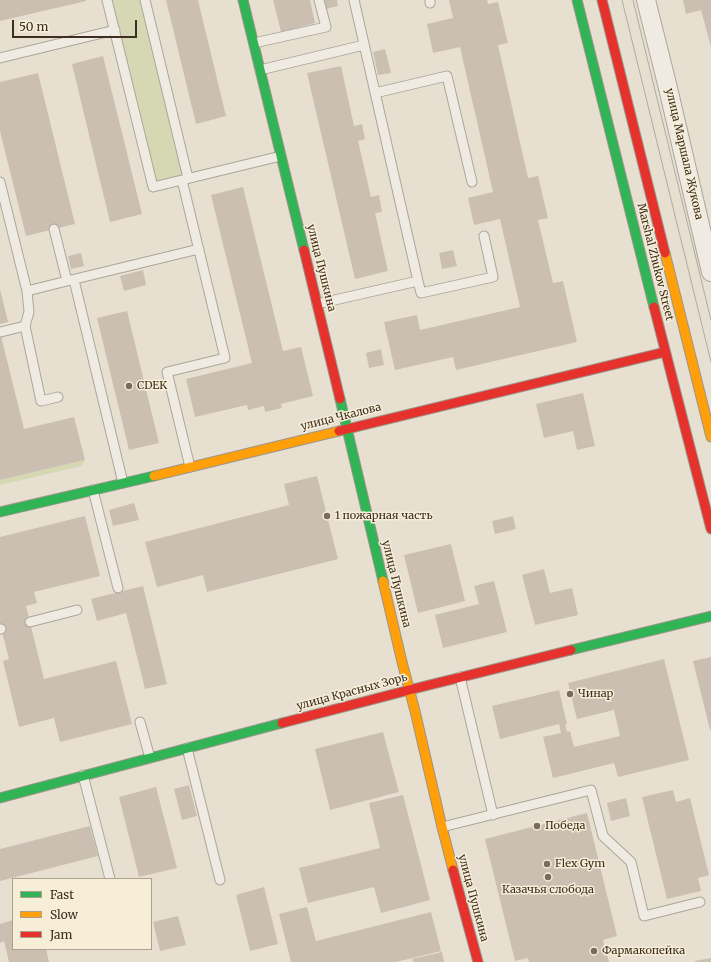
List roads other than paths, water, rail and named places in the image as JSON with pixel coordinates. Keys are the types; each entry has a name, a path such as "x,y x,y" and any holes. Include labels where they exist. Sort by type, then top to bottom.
{"main road":[{"name":"улица Пушкина","path":"243,0 442,827 478,962"},
{"name":"Marshal Zhukov Street","path":"577,0 677,349 711,437"},
{"name":"Marshal Zhukov Street","path":"602,0 677,349 711,529"},
{"name":"улица Чкалова","path":"0,512 677,349"},
{"name":"улица Красных Зорь","path":"1,793 84,775 460,677 711,616"}],"street":[{"name":"улица Маршала Жукова","path":"646,0 711,272"}],"lane":[{"path":"107,0 153,187 281,156"},
{"path":"145,0 199,249 225,358 167,372 190,467"},
{"path":"254,43 326,27 320,0"},
{"path":"354,0 421,293 494,277 484,236"},
{"path":"0,58 115,30"},
{"path":"260,70 364,45"},
{"path":"375,93 447,76 472,182"},
{"path":"0,182 27,291 29,312 25,326 41,401 58,397"},
{"path":"54,229 70,281 123,483"},
{"path":"27,291 199,249"},
{"path":"317,304 418,280"},
{"path":"0,332 25,326"},
{"path":"93,490 118,588"},
{"path":"30,622 77,610"},
{"path":"460,677 493,815"},
{"path":"140,722 150,758"},
{"path":"187,748 220,880"},
{"path":"84,775 110,878"},
{"path":"442,827 590,790 603,836 631,862 644,916 700,902"}],"tram line":[{"path":"622,0 711,362"},
{"path":"633,0 711,320"}],"place":[{"name":"CDEK","path":"129,386"},
{"name":"1 пожарная часть","path":"327,516"},
{"name":"Чинар","path":"570,694"},
{"name":"Победа","path":"537,826"},
{"name":"Flex Gym","path":"547,864"},
{"name":"Казачья слобода","path":"548,877"},
{"name":"Фармакопейка","path":"594,951"}]}
